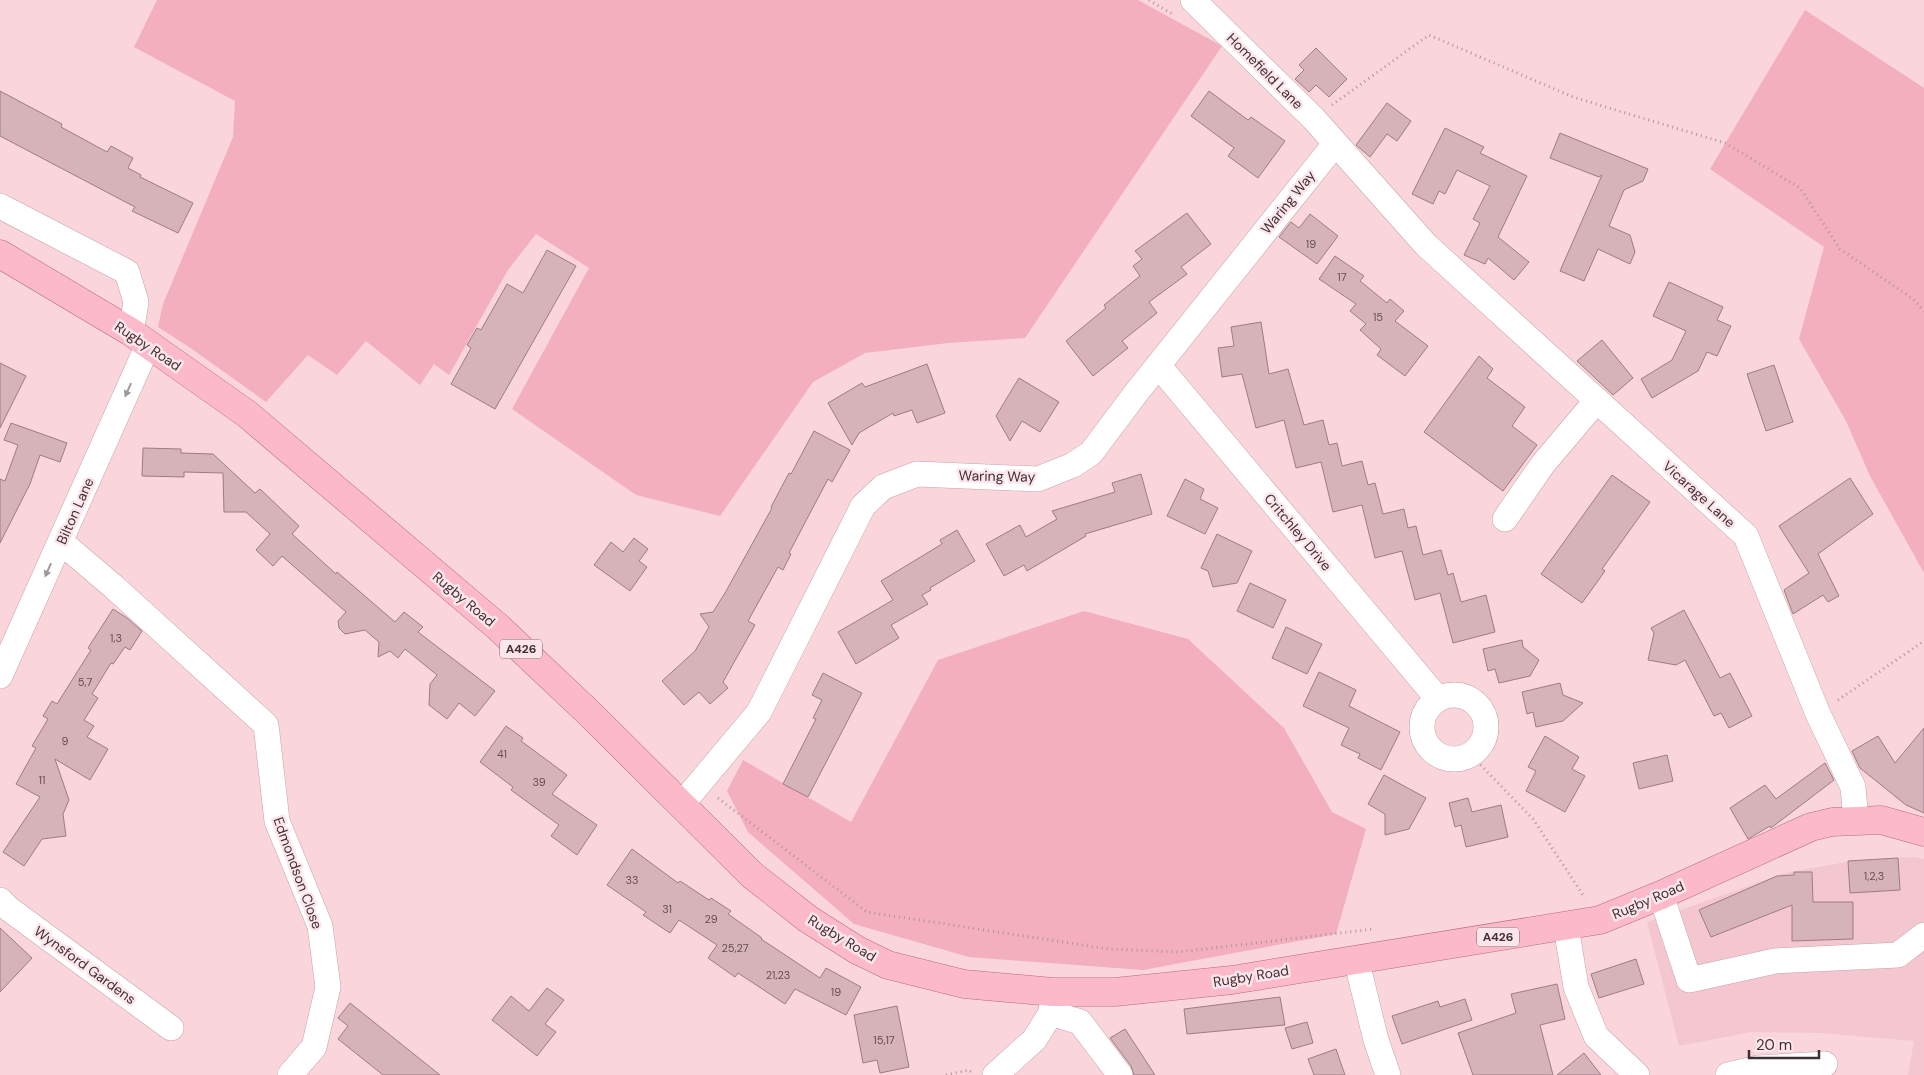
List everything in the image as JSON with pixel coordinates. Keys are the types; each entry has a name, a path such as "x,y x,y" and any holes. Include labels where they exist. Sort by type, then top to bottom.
{"main road":[{"name":"Rugby Road","path":"0,254 139,339 248,414 691,794 752,875 808,919 857,950 888,965 964,984 1052,1002 1115,992 1232,980 1600,920 1661,895 1810,827 1832,822 1881,820 1924,832"}],"street":[{"name":"Homefield Lane","path":"1185,8 1314,120 1426,245"},
{"name":"Waring Way","path":"691,794 759,712 863,506 883,487 917,474 1038,479 1073,466 1091,454 1158,365 1335,144"},
{"name":"Bilton Lane","path":"0,206 128,272 136,302 139,339 61,542 0,676"},
{"name":"Vicarage Lane","path":"1426,245 1746,536 1818,714 1853,787 1856,821"},
{"name":"Critchley Drive","path":"1158,365 1438,699"},
{"path":"1505,519 1543,464 1597,400"},
{"name":"Edmondson Close","path":"61,542 114,587 266,725 277,821 320,926 328,987 314,1047 290,1075"},
{"path":"1447,696 1462,696 1475,703 1481,710 1486,730 1478,748 1470,754 1460,758 1444,756 1430,747 1424,738 1422,727 1424,716 1429,706 1438,699 1447,696"},
{"path":"1661,895 1689,980 1775,961 1898,955 1924,935"},
{"name":"Wynsford Gardens","path":"0,900 9,909 171,1028"},
{"path":"1566,926 1576,987 1596,1036 1637,1075"},
{"path":"1356,959 1376,1040 1388,1075"},
{"path":"994,1075 1034,1040 1052,1002 1080,1022 1120,1075"},
{"path":"1728,1075 1758,1068 1825,1064"}],"path":[{"path":"1149,0 1185,8"},
{"path":"1314,120 1429,34 1573,97 1725,143 1800,188 1840,249 1913,299 1924,311"},
{"path":"1818,714 1924,641"},
{"path":"1470,754 1533,819 1585,898"},
{"path":"691,794 867,912 1109,948 1179,952 1375,929"},
{"path":"946,1075 969,1070 976,1075"}],"shaded area":[{"path":"157,0 1138,0 1222,46 1025,338 948,343 865,353 813,382 720,516 636,495 512,409 589,268 536,234 508,270 449,375 434,364 420,385 366,341 337,375 308,355 266,402 158,327 163,304 233,137 235,101 134,47"},
{"path":"1805,10 1924,88 1924,573 1870,476 1846,421 1799,339 1824,247 1710,169"},
{"path":"1084,611 1188,639 1284,728 1332,812 1366,829 1336,934 1143,970 969,957 854,924 748,832 727,791 743,760 851,822 938,660"},
{"path":"1915,857 1924,859 1924,1075 1908,1075 1914,1041 1821,1033 1751,1032 1679,1046 1647,922 1785,873 1857,860"}],"building":[{"path":"1316,48 1347,79 1329,97 1316,85 1309,92 1295,79 1304,70 1299,65"},
{"path":"0,91 62,124 61,127 107,152 111,146 133,158 128,168 141,175 140,177 193,203 178,233 132,211 135,207 0,136"},
{"path":"1209,91 1248,120 1251,117 1285,141 1258,178 1228,156 1234,148 1191,116"},
{"path":"1387,103 1411,121 1397,141 1387,134 1370,157 1356,145"},
{"path":"1445,128 1484,147 1480,153 1527,176 1498,237 1529,262 1514,280 1488,258 1485,264 1464,255 1480,223 1473,219 1490,186 1457,170 1445,194 1439,191 1433,204 1412,194"},
{"path":"1560,133 1648,169 1643,181 1624,190 1609,226 1630,235 1635,252 1630,264 1598,249 1584,281 1560,271 1602,175 1599,177 1550,158"},
{"path":"1187,213 1211,244 1181,267 1187,274 1149,302 1157,313 1122,341 1128,348 1093,376 1066,341 1106,308 1104,305 1140,276 1133,266 1142,259 1135,251"},
{"path":"1310,214 1338,236 1317,264 1279,237 1291,222 1299,228"},
{"path":"547,250 576,266 495,409 451,384 471,348 467,345 477,328 481,330 507,284 523,293"},
{"path":"1335,256 1364,276 1360,281 1387,303 1390,299 1404,311 1395,321 1428,346 1405,376 1377,355 1381,349 1360,330 1366,324 1350,311 1356,304 1319,279"},
{"path":"1669,282 1723,307 1717,320 1731,326 1717,356 1707,352 1698,371 1652,398 1641,379 1672,360 1686,331 1653,316"},
{"path":"1261,322 1269,374 1288,369 1304,425 1323,420 1329,445 1337,443 1342,466 1362,461 1368,485 1375,483 1383,514 1404,509 1408,528 1416,526 1423,555 1441,550 1448,575 1453,573 1461,602 1486,595 1495,632 1453,643 1440,593 1415,600 1402,551 1375,558 1362,505 1333,512 1321,462 1296,468 1284,420 1256,428 1242,374 1222,377 1218,348 1234,346 1231,327"},
{"path":"1602,340 1633,378 1613,395 1577,361"},
{"path":"1479,356 1493,369 1487,378 1525,407 1512,426 1537,445 1503,491 1424,432"},
{"path":"0,363 26,376 0,428"},
{"path":"927,364 945,413 917,423 912,410 894,416 893,413 859,433 852,445 828,403 862,383 865,387"},
{"path":"1774,365 1793,422 1766,431 1747,374"},
{"path":"1019,378 1059,402 1040,432 1022,421 1010,441 996,416"},
{"path":"11,423 67,443 60,462 40,455 30,484 0,543 0,479 5,481 18,445 4,440"},
{"path":"814,431 850,450 832,482 828,479 789,553 791,554 783,570 778,567 748,621 755,625 723,682 728,688 710,704 699,692 684,705 662,681 695,651 709,627 700,614 713,612 725,593 789,473 791,474"},
{"path":"143,448 181,449 181,453 213,454 255,493 260,489 299,526 292,534 336,574 337,572 395,622 404,612 423,627 418,632 495,691 475,716 459,703 447,719 429,705 430,684 437,675 405,649 398,658 390,651 378,657 379,642 365,630 345,634 339,628 338,621 346,612 282,556 273,566 256,550 270,534 246,512 224,512 223,473 184,472 184,477 142,476"},
{"path":"1141,474 1152,514 1085,534 1086,536 1027,571 1024,565 1004,576 986,544 1020,525 1026,537 1057,519 1052,511 1115,492 1112,483"},
{"path":"1612,475 1650,502 1602,569 1605,571 1582,603 1541,574"},
{"path":"1850,478 1873,514 1818,554 1839,596 1828,602 1823,595 1793,614 1784,590 1809,573 1779,526"},
{"path":"1185,479 1204,489 1200,499 1218,508 1205,534 1167,516"},
{"path":"957,530 975,561 930,588 931,590 922,595 928,604 891,625 899,638 856,664 838,632 893,600 881,581 942,544 940,540"},
{"path":"1217,534 1252,551 1237,583 1213,587 1208,571 1201,568"},
{"path":"634,538 648,549 639,561 647,567 630,591 594,565 611,542 623,552"},
{"path":"1250,583 1286,600 1273,628 1237,611"},
{"path":"113,609 142,631 130,650 125,647 113,664 111,663 92,694 98,698 84,720 94,726 87,737 108,749 90,780 55,759 69,800 63,814 66,836 42,839 24,866 3,852 40,797 16,784 36,748 32,746 48,719 43,716 52,701 57,704 91,650 88,648"},
{"path":"1684,610 1720,678 1730,673 1752,716 1729,728 1721,713 1714,716 1685,660 1676,665 1648,660 1654,633 1651,628"},
{"path":"1286,627 1322,644 1307,674 1272,658"},
{"path":"1522,640 1523,647 1539,660 1530,676 1499,683 1495,669 1488,671 1483,649"},
{"path":"1319,672 1356,690 1349,706 1400,732 1381,770 1358,758 1360,754 1341,745 1349,728 1303,706"},
{"path":"823,673 862,693 808,797 783,784 816,719 813,718 822,700 812,695"},
{"path":"1560,683 1563,695 1583,703 1563,721 1536,727 1533,712 1527,714 1522,692"},
{"path":"506,726 523,738 521,741 567,775 552,794 597,825 577,855 551,836 559,825 511,790 513,787 480,762"},
{"path":"1924,728 1924,813 1906,805 1860,768 1852,751 1878,736 1895,763"},
{"path":"1545,736 1579,757 1572,769 1585,776 1565,812 1526,791 1536,771 1528,767"},
{"path":"1667,755 1673,781 1639,789 1633,763"},
{"path":"1825,763 1834,780 1771,828 1770,826 1748,839 1730,808 1765,785 1776,799"},
{"path":"1384,775 1426,798 1409,829 1385,835 1385,814 1368,804"},
{"path":"1468,798 1472,812 1501,805 1508,837 1466,847 1461,825 1455,827 1449,803"},
{"path":"632,849 678,883 680,881 709,900 711,898 731,911 728,914 761,939 820,978 826,968 861,987 846,1015 795,989 785,1004 738,973 735,977 708,958 717,945 679,920 670,933 643,915 646,912 607,885"},
{"path":"1898,858 1900,890 1850,893 1848,861"},
{"path":"1794,872 1812,872 1813,902 1853,902 1853,939 1792,941 1792,905 1711,937 1699,910 1777,876 1794,875"},
{"path":"0,928 32,958 0,992"},
{"path":"1636,959 1644,984 1599,998 1591,974"},
{"path":"1557,984 1565,1019 1540,1025 1553,1075 1473,1075 1458,1033 1516,1013 1511,994"},
{"path":"547,988 564,1000 545,1024 556,1032 537,1056 492,1020 511,996 529,1011"},
{"path":"1280,997 1285,1025 1187,1034 1184,1009"},
{"path":"1465,999 1472,1020 1402,1044 1392,1016 1438,1001 1440,1007"},
{"path":"350,1003 440,1075 383,1075 338,1039 348,1026 338,1018"},
{"path":"897,1006 909,1067 880,1073 877,1060 863,1063 854,1015"},
{"path":"1307,1022 1313,1043 1292,1049 1285,1028"},
{"path":"1125,1029 1155,1075 1134,1075 1131,1066 1110,1038"},
{"path":"1336,1049 1345,1075 1314,1075 1308,1059"},
{"path":"1584,1053 1601,1075 1557,1075"}]}
